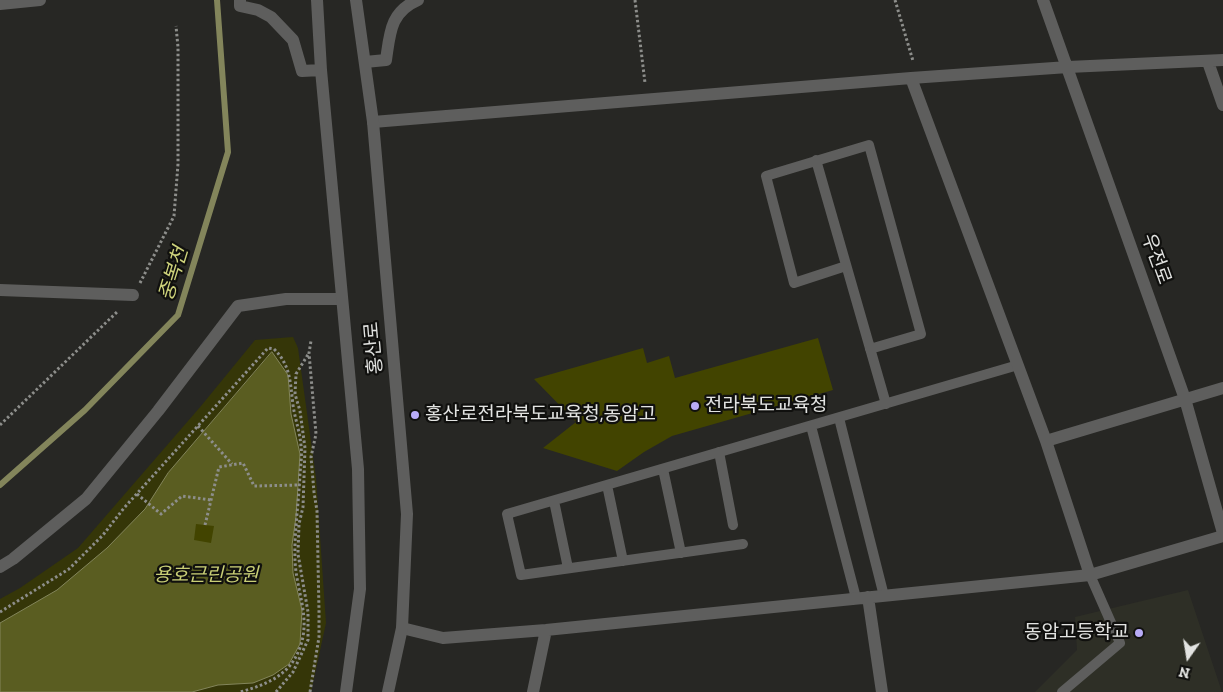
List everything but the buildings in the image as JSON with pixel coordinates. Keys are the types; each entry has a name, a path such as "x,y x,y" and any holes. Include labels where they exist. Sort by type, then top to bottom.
{"street":[{"path":"0,4 40,0"},
{"path":"240,0 240,6 258,10 271,17 293,40 302,71 321,70"},
{"name":"홍산로","path":"317,0 321,70 341,299 358,469 360,589 346,692"},
{"name":"홍산로","path":"356,0 373,122 408,514 402,628 388,692"},
{"path":"364,62 386,60 391,25 407,5 418,0"},
{"name":"우전로","path":"1044,0 1185,399 1223,534"},
{"path":"373,122 911,78 1068,67 1223,60"},
{"path":"1208,62 1223,105"},
{"path":"911,78 1046,441 1090,575"},
{"path":"0,290 133,295"},
{"path":"0,567 86,499 158,411 238,306 286,299 341,299"},
{"path":"1046,441 1223,388"},
{"path":"402,628 443,638 546,630 1090,575 1223,534"},
{"path":"862,598 882,692"},
{"path":"533,692 546,630"}],"lane":[{"path":"846,266 794,283 766,176 870,145 921,334 870,349"},
{"path":"816,160 886,404"},
{"path":"743,544 521,575 507,514 1018,365"},
{"path":"839,418 884,596"},
{"path":"811,426 862,598"},
{"path":"720,452 733,525"},
{"path":"663,469 681,553"},
{"path":"607,485 622,561"},
{"path":"554,501 568,568"},
{"path":"1062,692 1120,643 1090,575"}],"path":[{"path":"635,0 645,86"},
{"path":"896,0 914,64"},
{"path":"0,425 133,295 148,270 174,216 178,164 178,47 176,26"},
{"path":"310,341 309,353 316,434 311,457 314,492 318,511 319,611 319,637 310,692"},
{"path":"0,612 69,569 103,535 137,494 268,348 274,349 284,358 290,374 295,417 302,447 295,537 295,563 304,612 304,628 300,650 290,669 263,686 240,692"},
{"path":"276,692 293,672 308,640 308,612 298,554 299,524 303,507 305,448 300,411 295,394 296,374 309,353"},
{"path":"198,426 232,464"},
{"path":"205,525 219,467 243,463 254,486 300,485"},
{"path":"137,494 161,514 182,496 211,500"}],"shaded area":[{"name":"용호근린공원","path":"272,352 288,375 291,414 300,454 296,517 292,545 293,573 302,610 300,644 289,664 273,675 253,683 218,685 192,692 0,692 0,623 57,590 107,548 145,509 168,473"},
{"name":"동암고등학교","path":"1188,590 1222,692 1035,692 1077,650 1075,617"}],"green space":[{"name":"용호근린공원","path":"293,337 298,348 316,478 326,623 311,692 0,692 0,599 20,588 78,548 201,406 255,340"}],"waterway":[{"name":"중복천","path":"0,485 85,410 178,315 228,152 217,0"}],"place":[{"name":"전라북도교육청","path":"695,406"},
{"name":"홍산로전라북도교육청,동암고","path":"415,415"},
{"name":"동암고등학교","path":"1139,633"}]}
